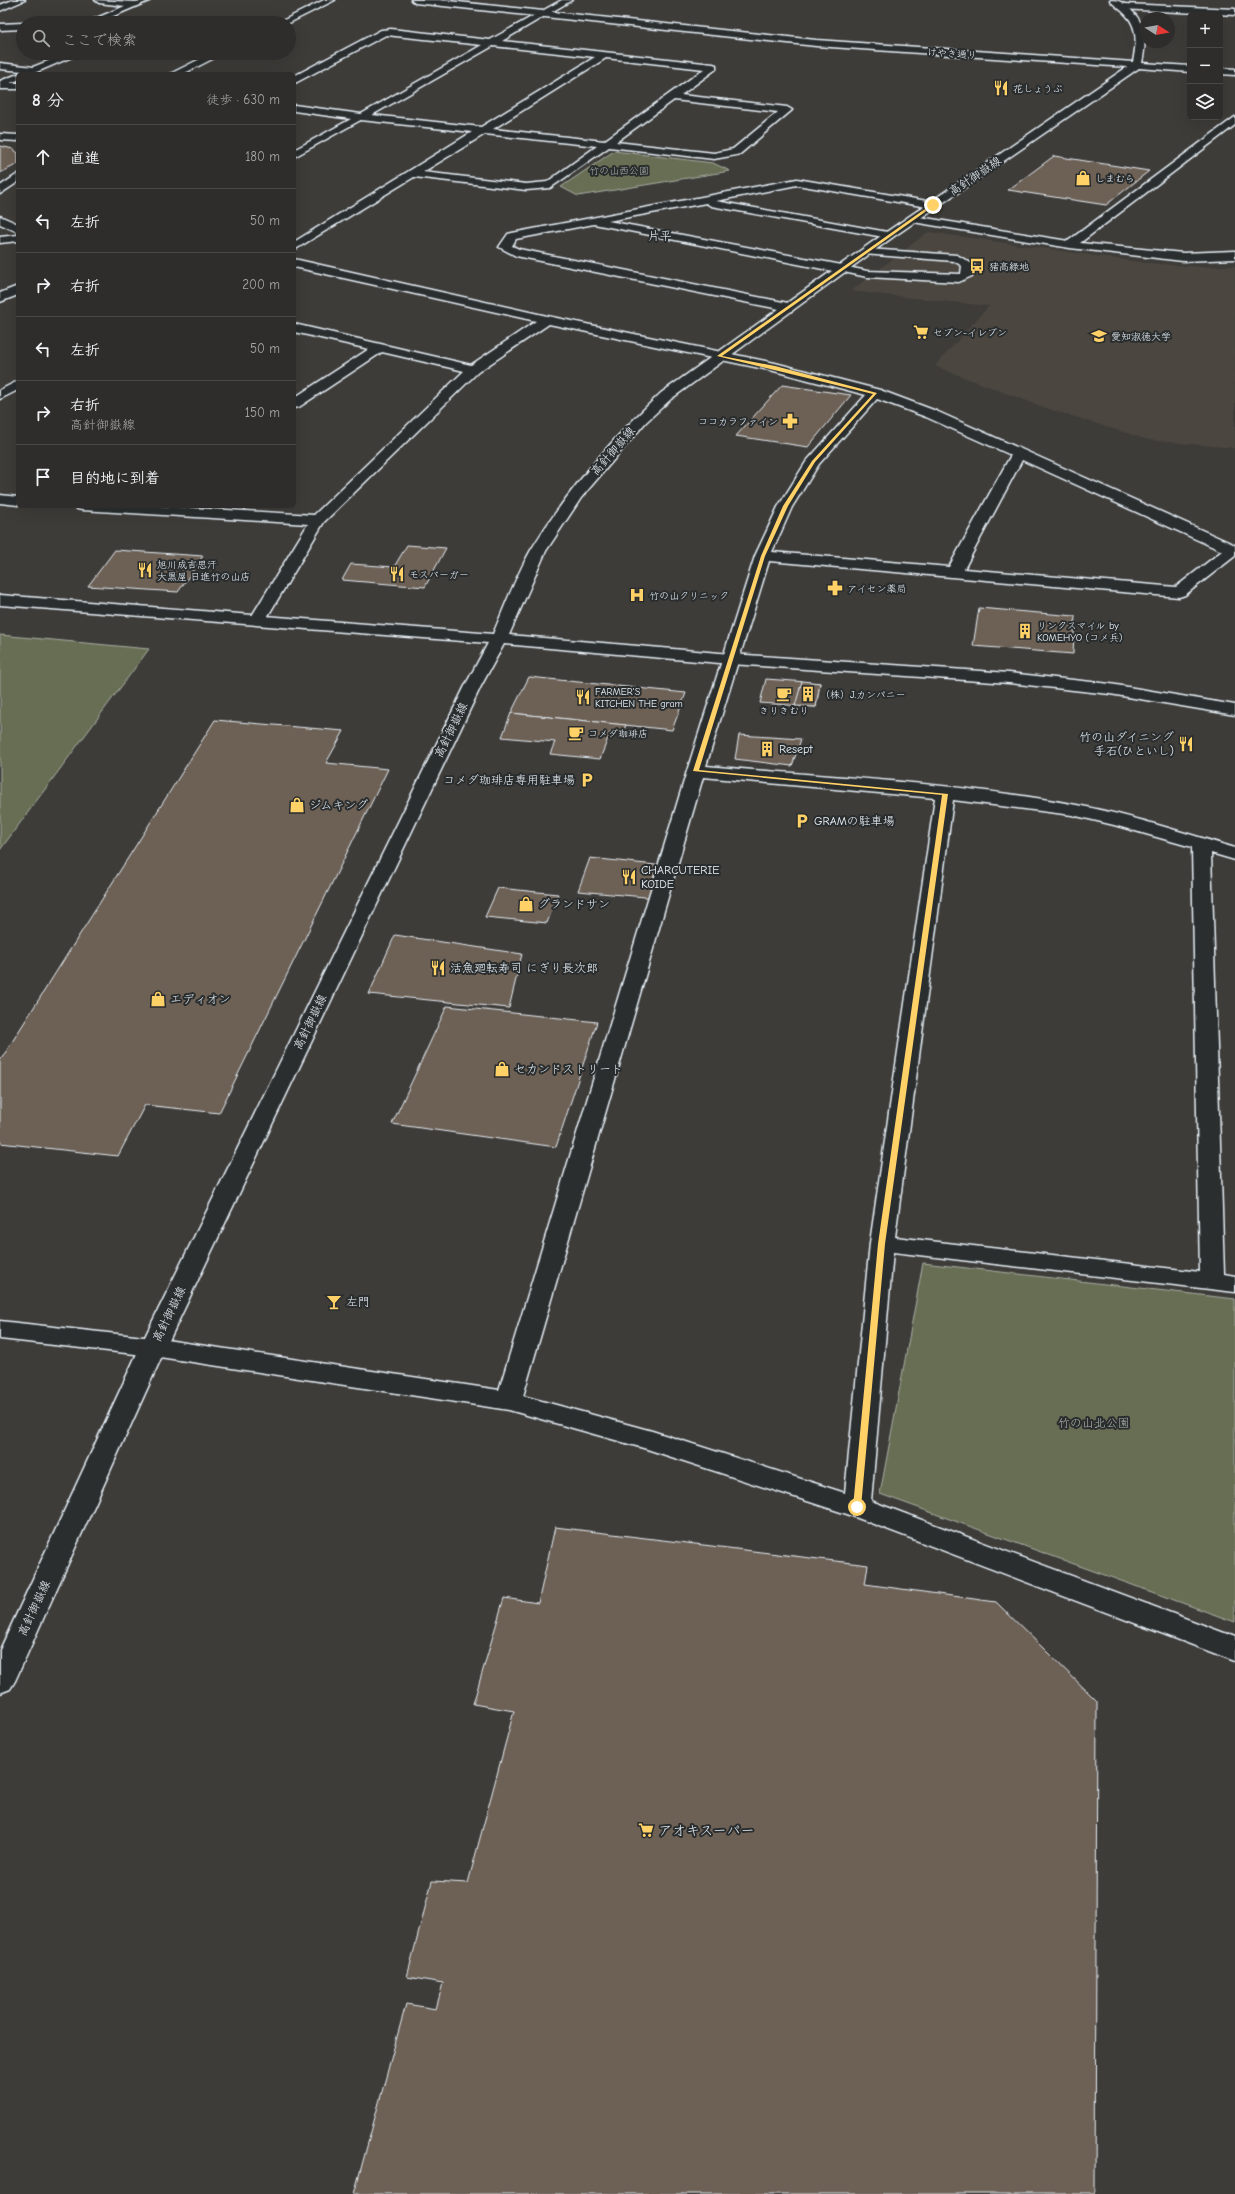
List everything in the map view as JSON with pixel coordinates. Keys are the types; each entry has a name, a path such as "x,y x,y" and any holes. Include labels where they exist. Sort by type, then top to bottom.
{"street":[{"path":"0,8 21,0"},
{"path":"99,0 136,4"},
{"path":"106,16 147,0"},
{"path":"296,16 330,0"},
{"name":"けやき通り","path":"415,0 714,32 884,48 1187,69"},
{"path":"296,153 568,0"},
{"path":"1114,0 1124,7 1138,23 1142,41 1137,65"},
{"path":"1124,7 1235,12"},
{"path":"0,27 16,26"},
{"path":"296,79 384,32 713,67 550,185 526,187 413,174"},
{"path":"296,246 605,55"},
{"path":"29,72 59,60"},
{"path":"179,72 204,60"},
{"name":"高針御嶽線","path":"0,1681 153,1347 473,686 499,639 538,552 576,495 640,419 666,396 719,356 889,235 1137,65"},
{"path":"0,66 34,70"},
{"path":"1223,71 1235,72"},
{"path":"0,85 16,78"},
{"path":"0,85 16,86"},
{"path":"296,108 604,145 714,156 736,152 787,110 672,97"},
{"path":"1070,245 1235,120"},
{"path":"0,137 16,138"},
{"path":"0,191 16,179"},
{"path":"789,306 516,252 505,247 512,236 586,220 797,182 933,205"},
{"path":"698,201 889,235"},
{"path":"0,219 16,228"},
{"path":"913,219 1070,245 1183,257 1235,255"},
{"path":"586,220 843,269"},
{"path":"0,240 16,238"},
{"path":"296,263 547,320 775,368 875,393 931,414 1234,550 1179,592 763,556"},
{"path":"0,298 16,291"},
{"path":"258,619 318,520 473,369 547,320"},
{"path":"296,328 473,369"},
{"path":"296,403 380,348"},
{"path":"0,395 16,386"},
{"path":"509,1401 696,771 763,556 785,506 813,462 875,393"},
{"path":"954,572 1019,453"},
{"path":"129,508 318,520"},
{"path":"0,600 258,619 731,659 1008,678 1110,688 1235,710"},
{"path":"696,771 945,794 1049,806 1135,824 1235,854"},
{"path":"857,1507 882,1244 945,794"},
{"path":"1201,844 1212,1281"},
{"path":"882,1244 1235,1284"},
{"path":"0,1330 153,1347 509,1401 652,1441 857,1507 1235,1649"}],"lane":[{"path":"843,269 867,274 959,279 966,276 968,265 957,258 867,252"}],"shaded area":[{"name":"愛知淑徳大学","path":"928,232 1145,263 1201,267 1235,266 1235,448 1149,440 1043,407 935,366 989,306 851,291"}],"green space":[{"name":"竹の山西公園","path":"614,151 713,163 730,171 578,196 561,187"},
{"path":"0,635 149,649 0,850"},
{"name":"竹の山北公園","path":"923,1263 1235,1299 1235,1622 880,1494"}],"building":[{"path":"0,146 13,149 16,151 16,165 0,173"},
{"path":"1054,156 1149,171 1106,205 1008,190"},
{"path":"782,385 851,395 808,447 736,436"},
{"path":"407,545 446,548 425,587 342,580 351,564 394,567"},
{"path":"115,550 203,556 178,592 88,586"},
{"name":"リンクスマイル by KOMEHYO (コメ兵)","path":"979,608 1075,616 1073,654 973,646"},
{"path":"529,677 686,693 672,730 511,713"},
{"path":"766,679 820,683 816,707 760,703"},
{"name":"（株）J.カンパニー","path":"802,681 820,683 816,707 795,706"},
{"path":"511,713 626,725 622,734 610,733 600,759 550,754 555,742 502,737"},
{"path":"215,720 344,731 326,763 388,769 219,1113 145,1105 118,1156 0,1143 0,1061"},
{"name":"Resept","path":"739,735 801,739 792,766 735,759"},
{"path":"590,858 665,866 656,898 578,891"},
{"path":"498,888 558,894 547,923 485,917"},
{"path":"395,935 522,954 509,1008 369,994"},
{"path":"447,1006 597,1022 556,1147 392,1124"},
{"path":"555,1527 868,1565 865,1584 996,1602 1097,1701 1095,2194 354,2194 406,2004 436,2009 443,1983 407,1977 432,1881 468,1883 514,1711 473,1704 504,1598 538,1603"}],"place":[{"name":"花しょうぶ","path":"1001,88"},
{"name":"しまむら","path":"1083,178"},
{"name":"猪高緑地","path":"977,266"},
{"name":"セブン-イレブン","path":"921,332"},
{"name":"愛知淑徳大学","path":"1099,336"},
{"name":"ココカラファイン","path":"790,421"},
{"name":"旭川成吉思汗 大黒屋 日進竹の山店","path":"145,570"},
{"name":"モスバーガー","path":"397,574"},
{"name":"アイセン薬局","path":"835,588"},
{"name":"竹の山クリニック","path":"637,595"},
{"name":"リンクスマイル by KOMEHYO (コメ兵)","path":"1025,631"},
{"name":"きりきむり","path":"784,694"},
{"name":"（株）J.カンパニー","path":"808,694"},
{"name":"FARMER’S KITCHEN THE gram","path":"583,697"},
{"name":"コメダ珈琲店","path":"576,733"},
{"name":"竹の山ダイニング 手石(ひといし)","path":"1186,744"},
{"name":"Resept","path":"767,749"},
{"name":"コメダ珈琲店専用駐車場","path":"587,780"},
{"name":"ジムキング","path":"297,805"},
{"name":"GRAMの駐車場","path":"802,821"},
{"name":"CHARCUTERIE KOIDE","path":"629,877"},
{"name":"グランドサン","path":"526,904"},
{"name":"活魚廻転寿司 にぎり長次郎","path":"438,968"},
{"name":"エディオン","path":"158,999"},
{"name":"セカンドストリート","path":"502,1069"},
{"name":"左門","path":"334,1302"},
{"name":"アオキスーパー","path":"646,1830"}],"district":[{"name":"片平","path":"660,236"}],"route":[{"path":"857,1507 882,1244 945,794 696,771 763,556 785,506 813,462 875,393 775,368 719,356 933,205"}]}
